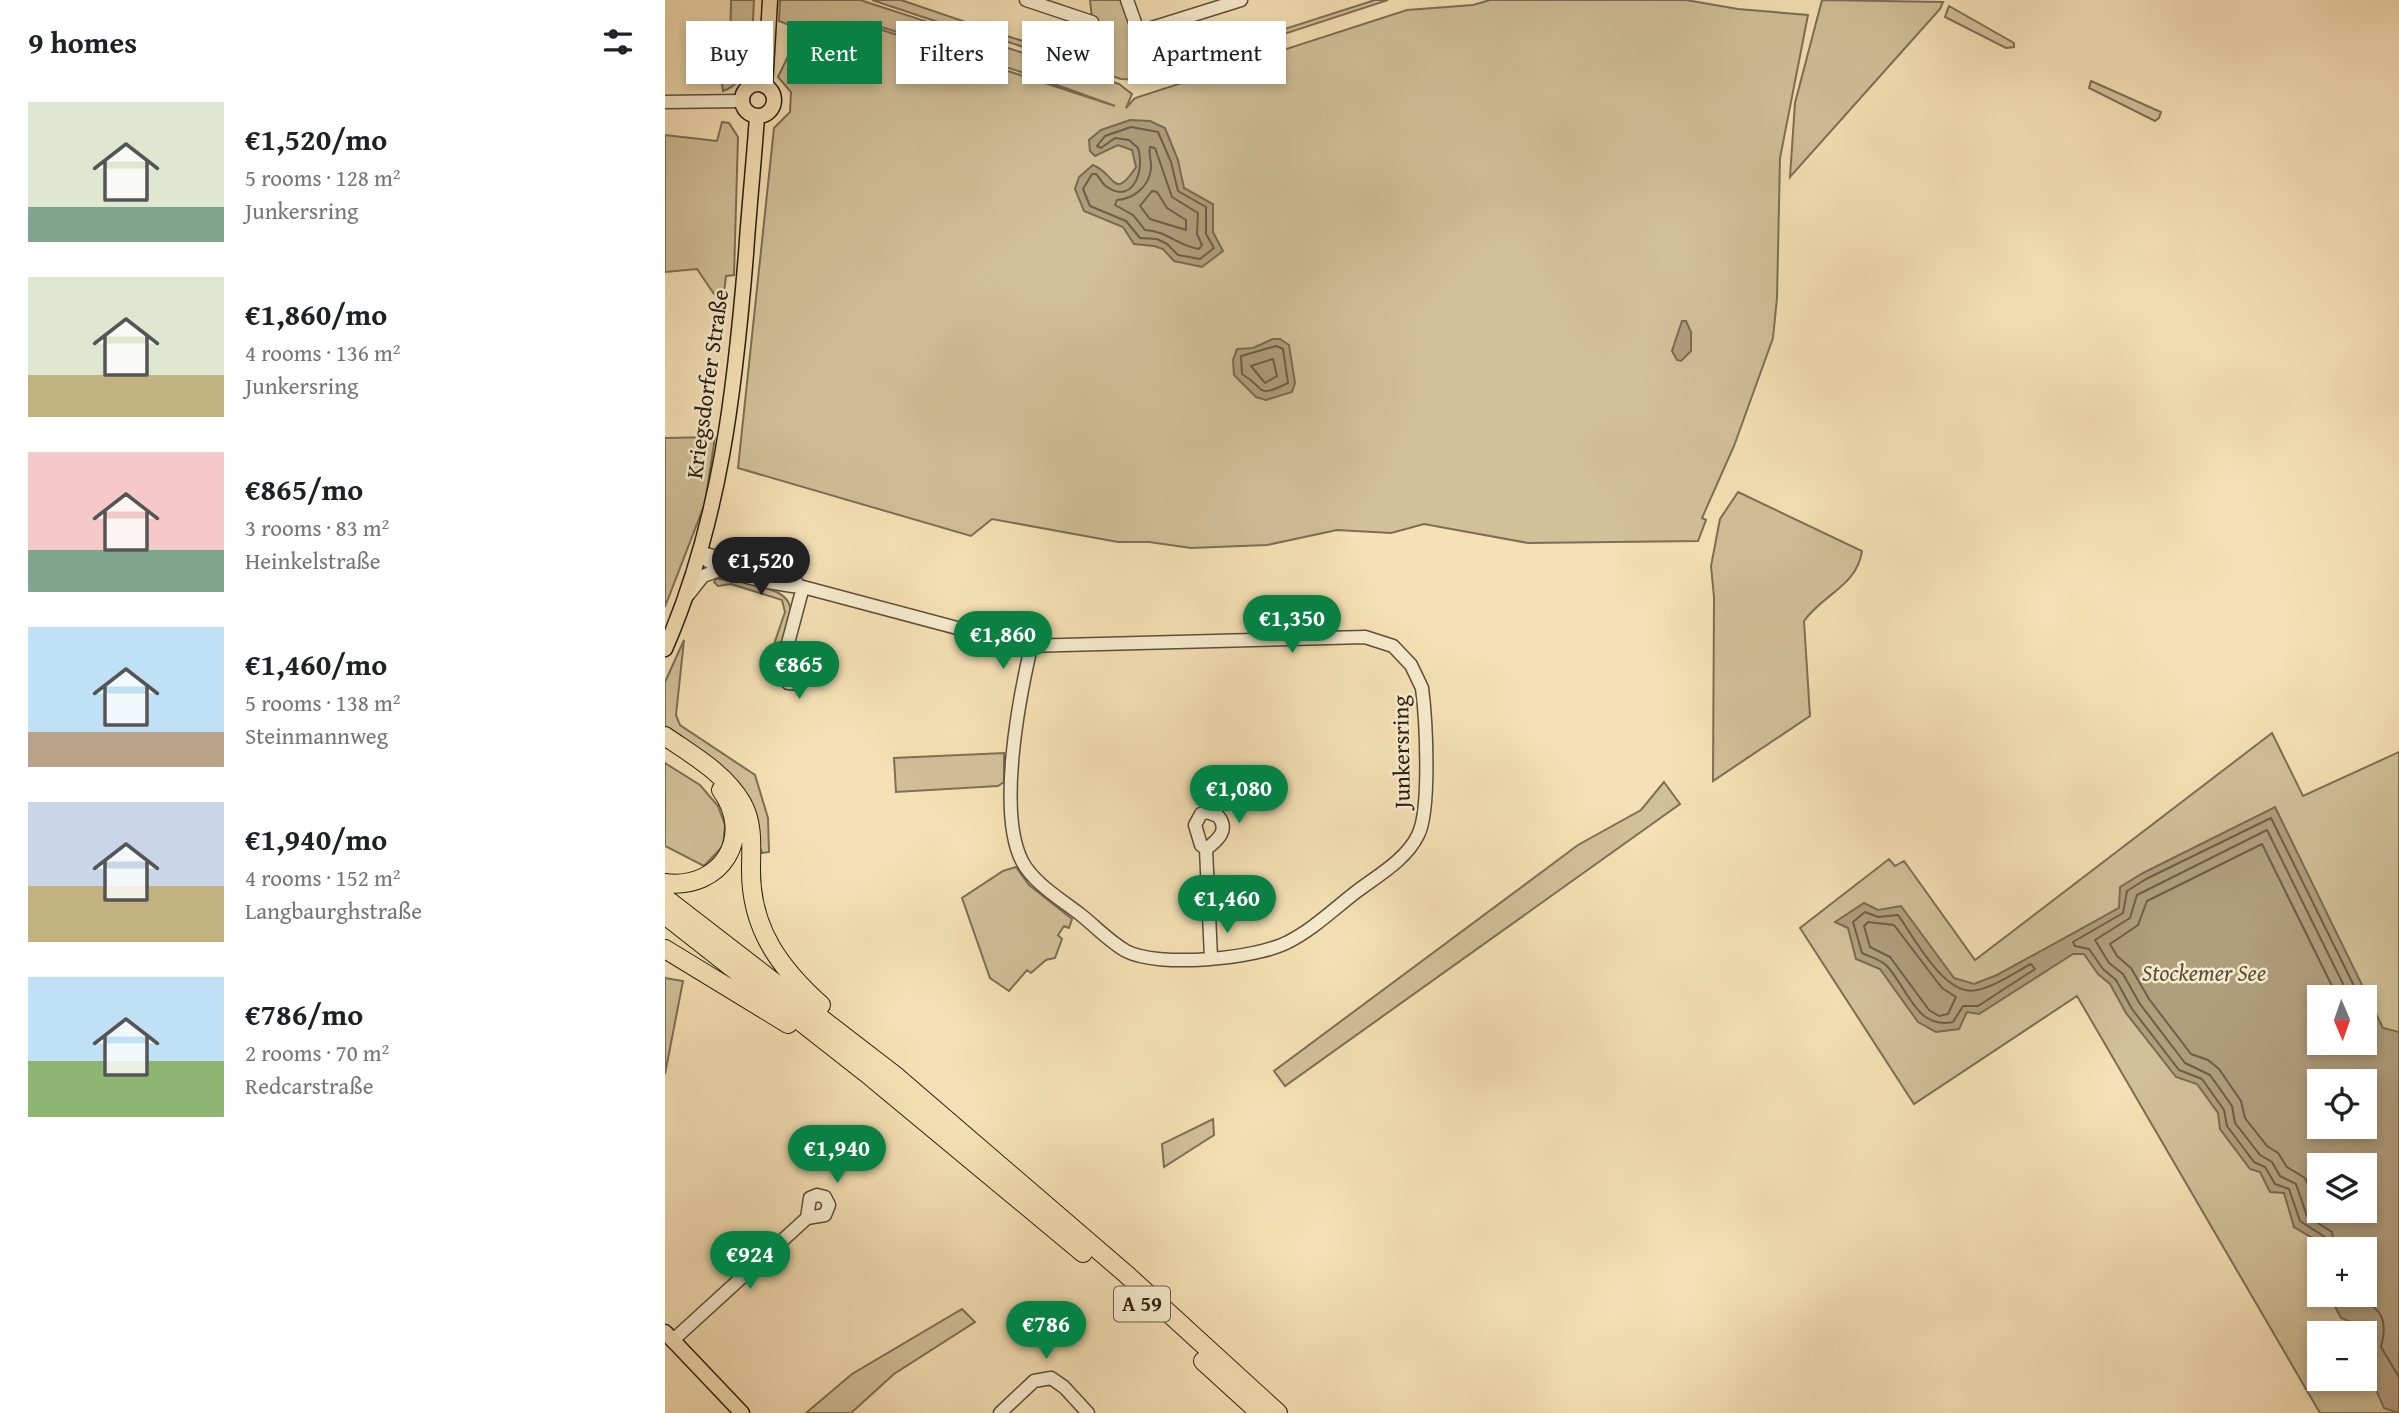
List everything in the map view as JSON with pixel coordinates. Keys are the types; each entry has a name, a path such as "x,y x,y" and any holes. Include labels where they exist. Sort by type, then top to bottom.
{"highway":[{"path":"665,736 717,774 744,806 752,836 753,904 759,926 776,958 804,990 860,1038 897,1077"},
{"path":"665,750 721,790 732,809 735,831 730,850 715,872 698,882 665,883"},
{"name":"A 59","path":"665,898 897,1077 1126,1274 1278,1413"},
{"name":"A 59","path":"665,915 871,1077 1119,1283 1260,1413"},
{"path":"665,949 871,1077"}],"main road":[{"path":"760,85 762,0"},
{"path":"760,85 770,0"},
{"path":"760,85 772,92 774,102 768,112 757,116 747,111 743,101 745,91 760,85"},
{"name":"Kriegsdorfer Straße","path":"665,649 688,596 700,552 717,488 735,389 757,116"},
{"path":"669,1336 742,1413"}],"street":[{"path":"1026,0 1089,21"},
{"path":"1127,0 1137,29 1142,31 1241,0"},
{"path":"665,102 743,101"},
{"name":"Junkersring","path":"700,552 708,564 772,583 803,587 1031,647 1353,636 1393,646 1416,672 1424,703 1424,811 1419,835 1404,855 1289,942 1270,950 1211,958 1158,959 1126,950 1027,869 1016,841 1013,742 1021,688 1031,647"},
{"name":"Junkersring","path":"700,552 784,577 803,587"},
{"path":"688,596 703,576 725,569"},
{"path":"788,646 803,587"},
{"name":"Junkersring","path":"1014,644 1019,653 1021,688"},
{"path":"1206,849 1211,958"},
{"path":"669,1336 807,1218"},
{"path":"1000,1413 1034,1381 1051,1378 1064,1387 1088,1413"}],"green space":[{"path":"731,0 754,0 753,21 731,21"},
{"path":"780,0 860,0 925,21 896,21 896,32 882,27 882,21 787,21 787,24 779,21"},
{"path":"872,0 901,0 963,21 935,21"},
{"path":"1090,0 1123,0 1129,21 1128,79 1114,77 1114,21 1092,21"},
{"path":"1375,0 1388,0 1286,33 1286,29"},
{"path":"1490,0 1686,0 1738,9 1808,15 1780,158 1777,298 1773,338 1734,446 1702,518 1706,520 1698,541 1528,543 1424,524 1391,533 1337,530 1267,545 1191,548 1149,542 1118,542 992,519 971,536 738,468 774,128 790,112 791,92 778,77 787,58 787,84 882,84 882,30 896,34 896,84 1008,84 1008,71 1022,76 1022,84 1048,84 1115,106 1054,84 1114,82 1132,94 1126,108 1135,98 1178,84 1286,84 1286,49 1407,10 1473,5"},
{"path":"1822,0 1943,2 1940,9 1790,177 1795,103"},
{"path":"1949,6 2014,43 2014,47 2006,48 1945,17"},
{"path":"1008,36 1022,41 1022,47 1008,42"},
{"path":"1008,48 1022,53 1022,72 1008,68"},
{"path":"2091,81 2161,112 2159,118 2155,121 2089,88"},
{"path":"722,84 734,84 733,85 723,91"},
{"path":"722,122 729,123 738,137 734,275 726,276 724,293 714,294 697,269 665,272 665,135 717,141"},
{"path":"715,437 705,503 665,607 665,438"},
{"path":"1738,492 1862,551 1859,563 1846,582 1804,621 1810,716 1713,781 1714,597 1711,566 1720,519"},
{"path":"716,579 735,580 768,589 786,598 790,613 789,622 780,646 773,647 785,612 782,600 731,584 718,586 714,582"},
{"path":"684,640 676,715 680,725 755,775 768,818 769,852 762,853 756,816 740,787 718,764 665,726 665,682"},
{"name":"Stockemer See","path":"2272,733 2303,796 2399,752 2399,1413 2320,1413 2307,1391 2377,1391 2377,1321 2307,1321 2307,1391 2077,996 1914,1104 1800,928 1889,859 1895,866 1904,861 1975,960"},
{"path":"1004,753 1004,782 998,786 896,792 894,758"},
{"path":"665,763 700,785 718,806 725,825 723,846 704,866 665,846"},
{"path":"1664,782 1680,804 1285,1086 1274,1071 1578,845 1641,810"},
{"path":"1016,867 1029,885 1072,919 1069,928 1064,926 1058,935 1062,939 1055,958 1046,960 1031,973 1027,970 1009,991 990,978 962,898 1003,871"},
{"path":"665,978 683,981 665,1074"},
{"path":"1213,1119 1214,1135 1164,1167 1162,1144"},
{"path":"962,1309 975,1322 894,1374 851,1413 806,1413 852,1374"}],"water":[{"path":"1130,120 1150,121 1165,128 1178,160 1184,188 1213,204 1213,232 1223,251 1202,267 1174,261 1163,249 1134,244 1123,227 1084,211 1075,189 1079,177 1093,165 1118,184 1123,183 1136,167 1132,150 1118,145 1095,156 1090,151 1089,140 1101,130"},
{"path":"1682,321 1686,321 1691,332 1691,351 1681,361 1677,360 1672,351"},
{"path":"1273,339 1280,339 1289,345 1295,383 1292,392 1266,400 1256,397 1234,375 1233,360 1237,349 1253,348"},
{"name":"Stockemer See","path":"2275,807 2362,985 2307,985 2307,1055 2377,1055 2377,1016 2383,1028 2399,1032 2399,1413 2384,1408 2376,1391 2377,1321 2349,1321 2341,1318 2335,1307 2377,1307 2377,1237 2311,1237 2294,1227 2284,1193 2270,1192 2260,1172 2250,1169 2220,1129 2218,1113 2197,1084 2176,1077 2126,1013 2110,984 2098,974 2084,954 2073,954 1979,1014 1967,1012 1959,1029 1936,1032 1918,1022 1880,969 1856,959 1848,928 1835,922 1864,903 1878,910 1901,906 1954,978 1974,984 1997,975 2119,908 2120,887"}]}
